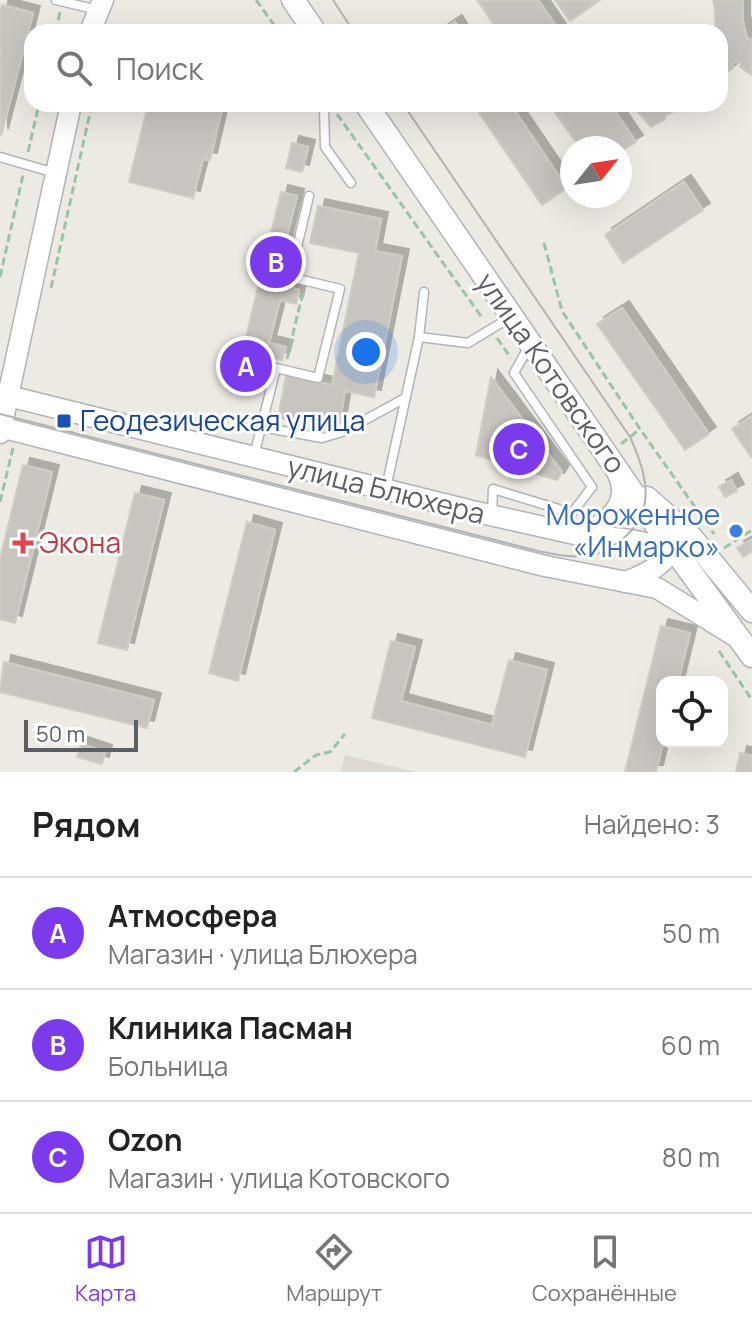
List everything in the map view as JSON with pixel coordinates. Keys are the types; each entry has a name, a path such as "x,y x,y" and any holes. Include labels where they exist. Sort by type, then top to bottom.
{"main road":[{"path":"293,0 310,24"},
{"name":"улица Котовского","path":"371,112 530,343 617,450 674,548 746,648"},
{"name":"улица Блюхера","path":"617,450 645,497 690,536 752,612"},
{"name":"улица Блюхера","path":"674,548 695,556 752,612"}],"street":[{"path":"93,24 100,5"},
{"path":"1,429 4,395 69,112"},
{"name":"улица Блюхера","path":"4,395 492,516 579,535 674,548"},
{"name":"улица Блюхера","path":"1,429 545,566 657,588 746,648"},
{"path":"579,535 597,528 618,509 624,492 617,450"},
{"path":"625,582 651,571 674,548 676,532 668,515"}],"lane":[{"path":"59,1 100,5"},
{"path":"324,112 325,147 351,183"},
{"path":"0,157 55,173"},
{"path":"254,457 276,368 318,378 340,289 290,277 309,196"},
{"path":"385,491 419,337 424,292"},
{"path":"419,337 468,343 512,317"},
{"path":"492,516 493,489 572,513 592,487 514,373 530,343"},
{"path":"262,427 322,438 345,431 405,398"}],"path":[{"path":"256,0 273,24"},
{"path":"57,24 59,1"},
{"path":"0,277 37,112"},
{"path":"334,112 517,367"},
{"path":"544,243 562,311 716,536"},
{"path":"290,348 305,281"},
{"path":"617,450 640,429"},
{"path":"724,548 752,530"},
{"path":"719,651 752,700"},
{"path":"294,772 316,755 330,752 345,734"}],"shaded area":[{"path":"345,755 416,772 341,772"}],"building":[{"path":"477,0 538,0 554,24 494,24"},
{"path":"555,0 600,0 570,21"},
{"path":"712,0 743,0 743,22 747,38 752,40 752,75 736,61 728,72 728,24 715,24"},
{"path":"2,5 33,13 30,24 24,24 24,48 1,136"},
{"path":"146,112 221,112 210,160 203,159 193,198 129,182"},
{"path":"478,112 515,112 560,178 560,193 542,205"},
{"path":"555,112 615,112 632,136 572,136"},
{"path":"638,112 671,112 665,119 651,127"},
{"path":"292,143 308,147 302,172 286,168"},
{"path":"684,182 703,210 623,263 605,235"},
{"path":"281,192 297,196 275,284 299,290 296,304 280,300 269,343 286,347 282,360 258,354 248,394 233,391"},
{"path":"318,206 381,219 375,251 402,256 374,397 345,391 338,430 278,418 286,375 332,385 359,253 310,243"},
{"path":"622,308 709,434 685,450 597,324"},
{"path":"491,377 562,472 557,480 476,455"},
{"path":"752,416 752,456 751,457 732,429"},
{"path":"23,465 52,472 15,623 0,619 0,559"},
{"path":"731,480 737,491 725,497 719,487"},
{"path":"135,493 164,500 127,650 98,643"},
{"path":"247,522 275,530 238,681 209,673"},
{"path":"751,540 752,551 743,557 737,548"},
{"path":"661,626 690,633 679,676 656,676 656,748 662,748 656,772 625,772"},
{"path":"391,641 415,647 401,701 492,725 509,660 547,670 525,757 372,718"},
{"path":"4,662 154,700 147,728 0,692"},
{"path":"81,744 105,752 102,764 77,757"},
{"path":"740,753 752,756 752,772 736,772"}],"tram line":[{"path":"333,0 349,24"},
{"path":"0,414 538,551 588,556 617,543 639,520 646,494 645,480 630,437 408,112"}],"place":[{"name":"Клиника Пасман","path":"276,262"},
{"name":"Атмосфера","path":"246,366"},
{"name":"Геодезическая улица","path":"64,421"},
{"name":"Ozon","path":"519,449"},
{"name":"Мороженное «Инмарко»","path":"736,531"},
{"name":"Экона","path":"23,543"}]}
